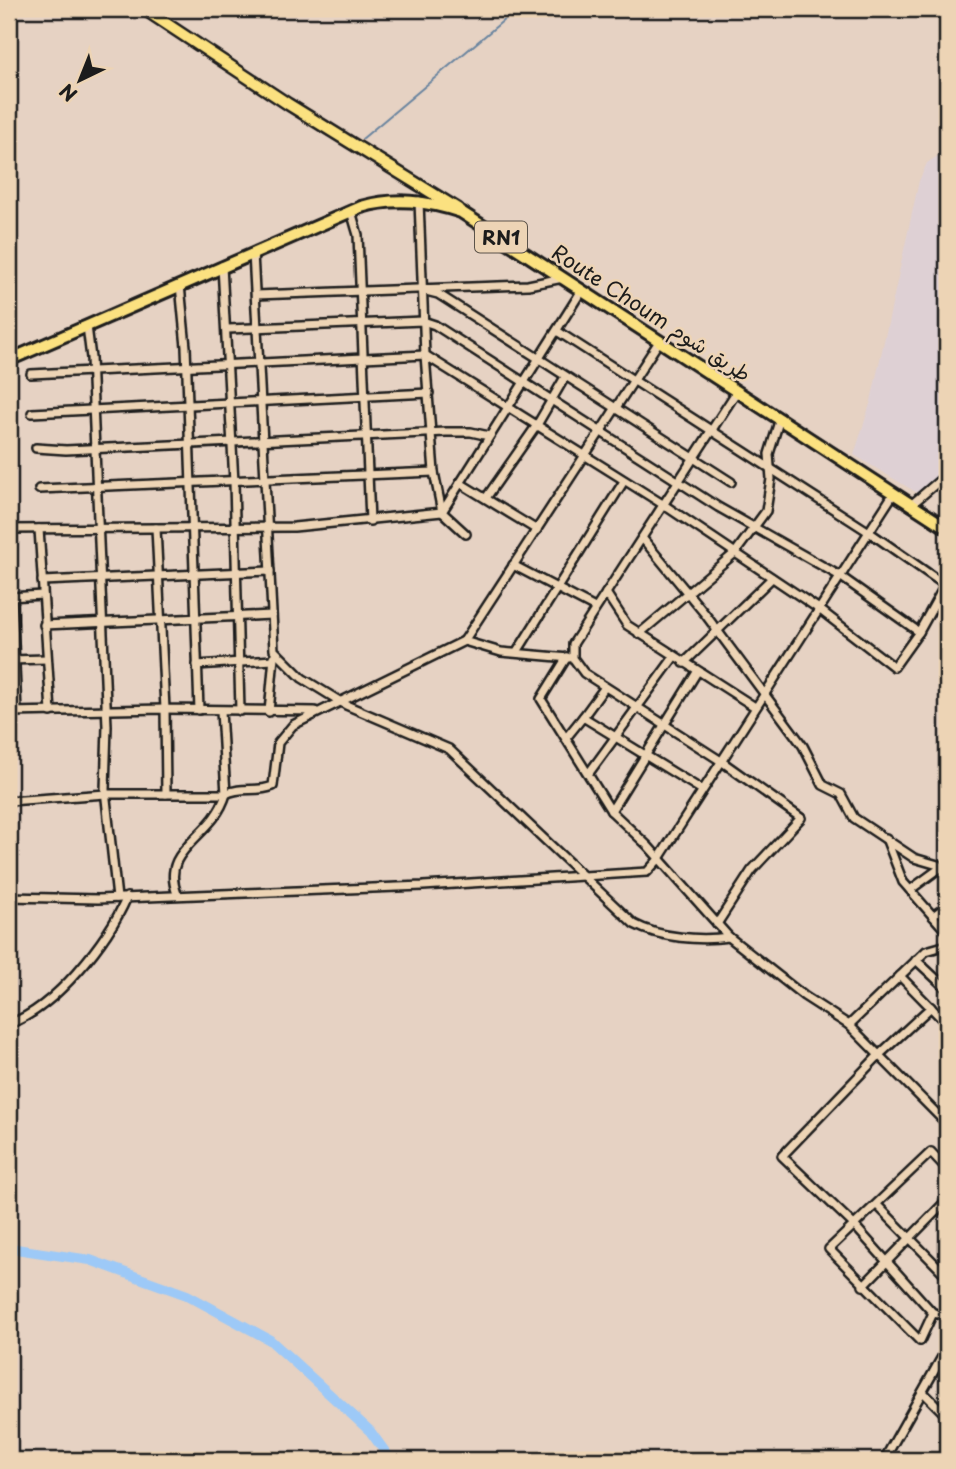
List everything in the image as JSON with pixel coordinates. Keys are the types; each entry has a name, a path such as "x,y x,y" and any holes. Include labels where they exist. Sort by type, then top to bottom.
{"highway":[{"name":"Route Choum طريق شوم","path":"9,360 351,211 384,202 419,201 461,212 947,528"}],"main road":[{"path":"144,9 288,104 461,212"}],"street":[{"path":"419,201 425,355 434,471 442,512 466,534"},
{"path":"351,211 358,235 370,521"},
{"path":"253,252 274,650 269,712"},
{"path":"222,266 231,402 240,711"},
{"path":"256,295 528,285 563,278"},
{"path":"180,284 188,405 190,527 199,710"},
{"path":"422,290 438,294 730,482"},
{"path":"442,512 582,290"},
{"path":"228,329 424,321 457,338 679,482 830,574 840,576 919,632"},
{"path":"87,326 94,409 96,528 107,710 106,794 117,898"},
{"path":"31,374 425,355 664,505 819,609 894,667 919,632 945,585 768,466 556,331"},
{"path":"9,801 106,794 226,794 234,790 261,792 273,786 278,743 293,725 464,641 660,341"},
{"path":"486,498 537,425 565,377"},
{"path":"737,391 643,539 615,574 606,593 573,643 570,658 541,699 611,811 648,846 729,937 804,996 849,1025 947,1124"},
{"path":"32,413 429,393"},
{"path":"639,634 689,595 734,553 755,527 768,503 771,479 768,466 780,418"},
{"path":"36,448 94,449 432,433 471,432 489,436"},
{"path":"39,489 434,471"},
{"path":"911,505 947,474"},
{"path":"517,652 624,481"},
{"path":"460,483 537,530"},
{"path":"9,897 117,898 423,886 647,872 658,860 894,493"},
{"path":"9,529 267,527 370,521 442,512"},
{"path":"156,528 165,709 166,794"},
{"path":"39,529 51,712"},
{"path":"643,539 717,631 803,747 823,785 841,794 854,818 914,858 945,868"},
{"path":"513,565 595,608"},
{"path":"42,581 270,571"},
{"path":"684,663 772,578"},
{"path":"606,593 617,613 639,634 755,707"},
{"path":"43,595 10,597 13,712 165,709 319,711"},
{"path":"44,625 272,615"},
{"path":"464,641 501,652 570,658 584,673 721,761 801,818 752,870 717,924"},
{"path":"274,650 302,678 340,701 449,749 634,924 645,930 710,940 729,937"},
{"path":"589,774 674,657"},
{"path":"11,660 47,659"},
{"path":"197,665 273,660"},
{"path":"611,811 697,672"},
{"path":"566,738 605,687"},
{"path":"177,894 171,873 174,862 219,815 226,794 221,711"},
{"path":"583,716 702,790"},
{"path":"886,837 903,881 947,932"},
{"path":"910,890 945,868"},
{"path":"9,1024 37,1009 82,965 112,927 127,897"},
{"path":"933,916 947,906"},
{"path":"849,1025 926,951 947,945"},
{"path":"916,960 947,989"},
{"path":"901,976 947,1024"},
{"path":"931,1007 879,1055 782,1156 854,1225 933,1313 944,1315"},
{"path":"933,1313 919,1341 829,1249 931,1152 947,1168"},
{"path":"863,1286 947,1200"},
{"path":"877,1205 947,1276"},
{"path":"940,1208 947,1216"},
{"path":"947,1301 944,1315 947,1326"},
{"path":"884,1460 947,1348"},
{"path":"923,1392 947,1416"}],"shaded area":[{"path":"947,150 947,465 919,494 854,455 871,401 919,181 927,163"}],"waterway":[{"path":"362,139 517,9"},
{"path":"9,1248 90,1260 187,1295 270,1340 370,1431 391,1460"}]}
